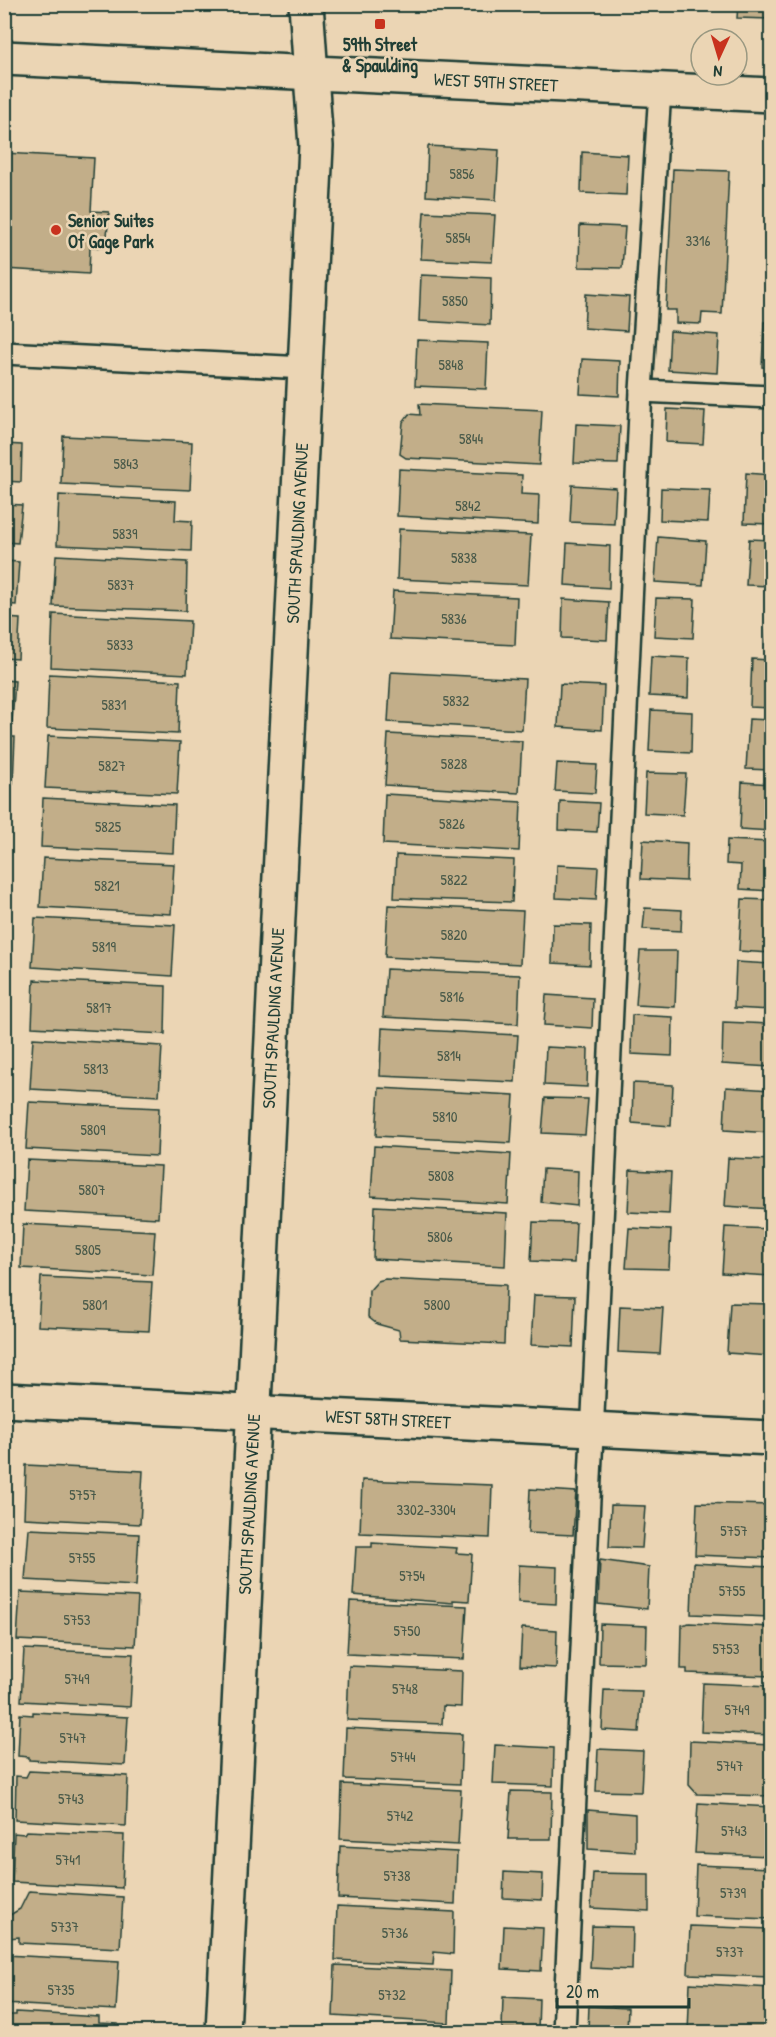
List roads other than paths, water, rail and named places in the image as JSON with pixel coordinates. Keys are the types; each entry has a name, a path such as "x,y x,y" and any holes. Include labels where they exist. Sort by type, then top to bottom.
{"street":[{"name":"SOUTH SPAULDING AVENUE","path":"223,2032 316,146 306,4"},
{"name":"WEST 59TH STREET","path":"4,58 771,95"},
{"name":"WEST 58TH STREET","path":"4,1400 771,1438"}],"lane":[{"path":"564,2032 641,391 660,90"},
{"path":"4,353 305,368"},
{"path":"641,391 771,397"}],"place":[{"name":"59th Street & Spaulding","path":"380,24"},
{"name":"Senior Suites Of Gage Park","path":"56,230"}]}
